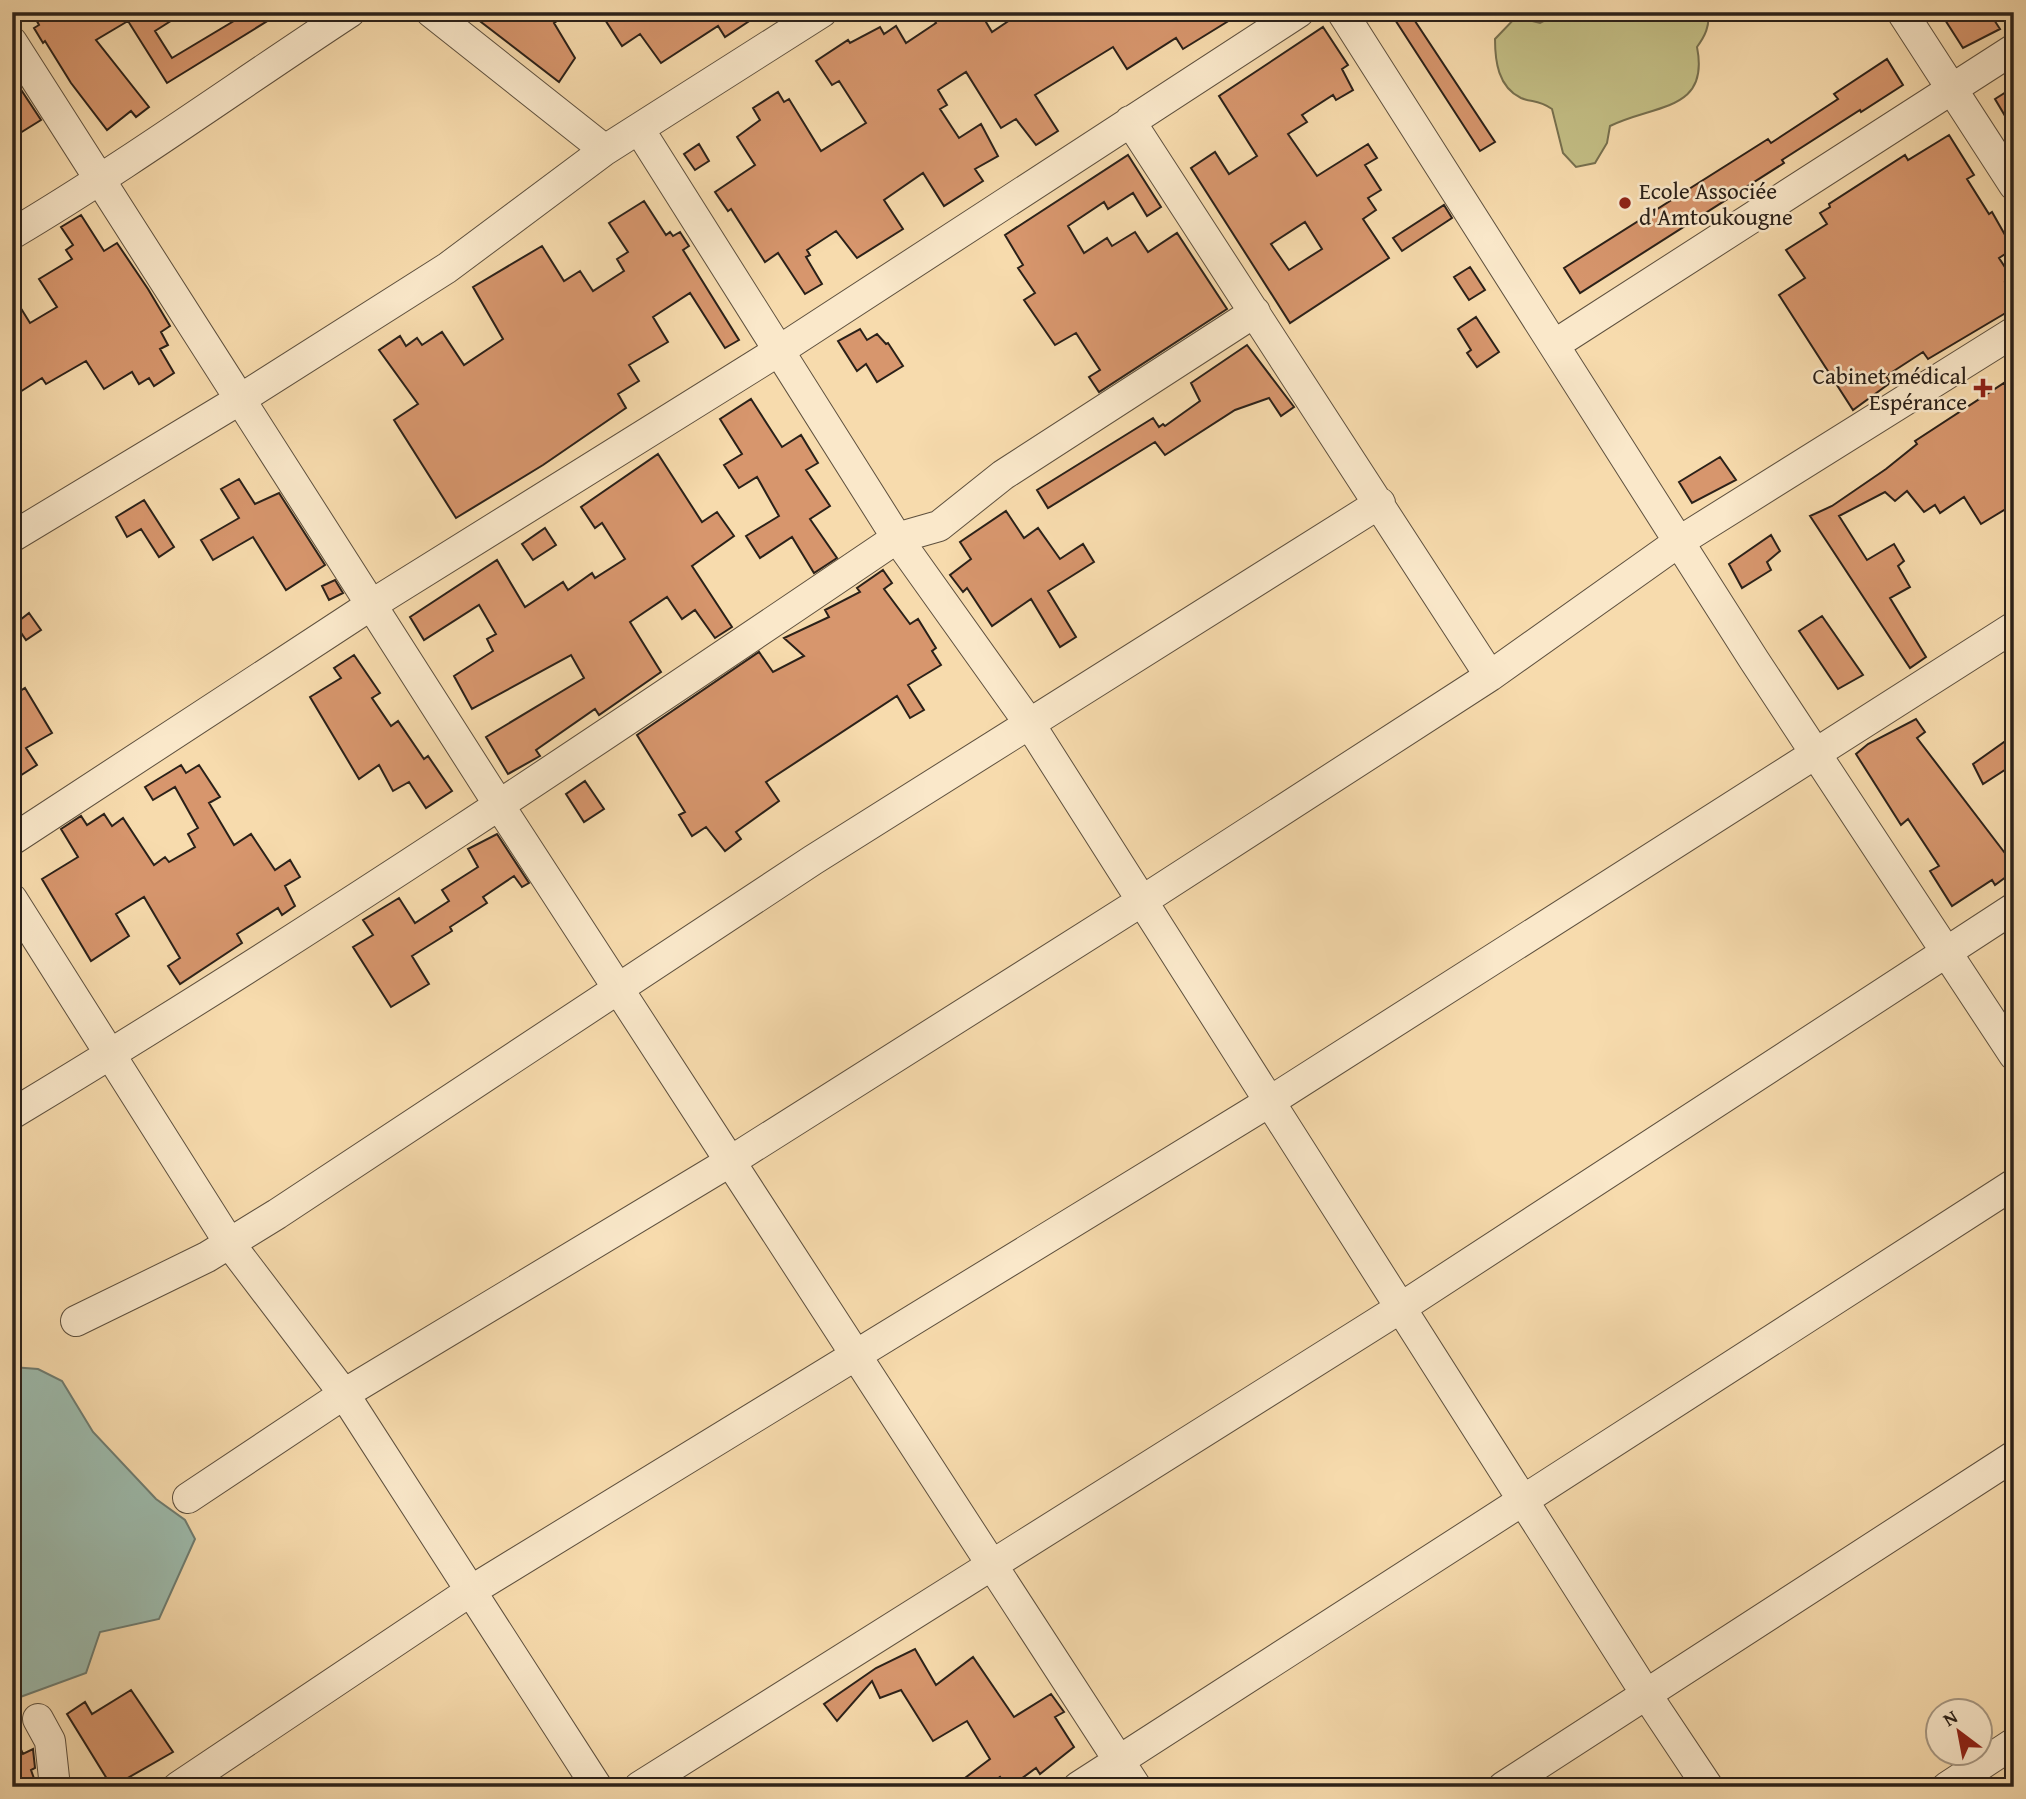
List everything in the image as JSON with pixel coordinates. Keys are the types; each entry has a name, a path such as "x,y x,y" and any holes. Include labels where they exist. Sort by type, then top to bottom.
{"street":[{"path":"12,234 103,180 217,99 350,12"},
{"path":"431,12 605,150"},
{"path":"12,537 239,400 447,268 605,150 822,12"},
{"path":"12,839 371,605 780,350 1299,12"},
{"path":"1342,12 1816,754 2014,1055"},
{"path":"1902,12 2014,185"},
{"path":"12,42 103,180 239,400 499,805 1136,1787"},
{"path":"1554,345 2014,49"},
{"path":"1130,121 1490,676"},
{"path":"639,129 897,538 1029,723 1646,1694 1709,1787"},
{"path":"12,1114 499,805 897,538 939,526 1003,475 1255,312"},
{"path":"188,1498 344,1394 731,1161 1142,901 1490,676 1680,541 2014,332"},
{"path":"76,1321 230,1244 813,860 1380,503"},
{"path":"178,1787 469,1592 1269,1102 2014,626"},
{"path":"12,900 230,1244 344,1394 597,1787"},
{"path":"639,1787 1402,1307 2014,908"},
{"path":"1078,1787 2014,1184"},
{"path":"1503,1787 2014,1456"},
{"path":"38,1719 50,1741 55,1787"},
{"path":"1947,1787 2014,1743"}],"shaded area":[{"path":"1561,12 1708,12 1706,31 1697,47 1699,68 1695,84 1687,95 1675,103 1610,126 1607,143 1595,163 1576,167 1563,153 1552,109 1513,93 1499,73 1496,56 1495,39 1516,17 1540,23"},
{"path":"12,1367 38,1369 62,1381 93,1432 156,1499 185,1520 195,1539 159,1619 100,1632 86,1673 12,1700"}],"building":[{"path":"32,12 185,12 155,31 172,58 249,12 282,12 167,83 128,21 96,40 149,107 136,117 131,111 107,130 71,83 45,41 43,43 34,28 39,25"},
{"path":"468,12 571,12 554,23 575,58 559,82"},
{"path":"600,12 763,12 725,37 718,26 661,63 640,34 622,46"},
{"path":"929,12 980,12 992,32 1022,12 1243,12 1183,49 1176,38 1127,69 1113,47 1035,95 1058,131 1036,145 1016,119 1001,128 966,72 938,90 947,105 940,109 959,138 981,124 998,156 975,169 983,181 944,206 923,173 884,200 903,229 857,258 836,231 807,250 810,255 806,257 822,284 805,294 778,253 765,262 731,209 728,211 715,192 755,165 737,137 760,120 753,108 778,92 784,102 789,99 821,151 866,123 839,81 832,85 816,61 848,40 850,43 880,27 884,34 896,26 906,43 936,23"},
{"path":"1390,12 1409,12 1495,142 1480,151"},
{"path":"1940,12 1989,12 2000,29 1963,48"},
{"path":"1323,27 1348,65 1342,69 1353,90 1336,100 1333,95 1302,115 1307,122 1288,134 1317,176 1368,144 1377,158 1365,165 1381,190 1368,198 1376,210 1363,219 1389,258 1290,323 1191,168 1215,152 1229,174 1257,156 1219,96","holes":["1305,222 1322,249 1289,270 1271,244"]},
{"path":"1887,59 1903,85 1782,160 1784,163 1580,293 1564,268 1768,139 1771,143 1838,99 1834,94"},
{"path":"12,76 41,120 12,138"},
{"path":"2014,87 2014,131 1995,99"},
{"path":"1949,135 1974,175 1967,179 1989,214 1992,212 2013,249 1999,258 2012,278 2005,282 2014,296 2014,308 1928,359 1923,352 1886,376 1890,383 1853,410 1779,295 1805,278 1786,250 1827,224 1820,213 1830,207 1829,204 1905,155 1908,160"},
{"path":"699,144 709,161 695,170 684,154"},
{"path":"1128,155 1161,207 1147,216 1133,193 1108,209 1104,202 1068,226 1084,253 1107,238 1112,246 1135,232 1148,252 1177,233 1227,309 1099,392 1089,377 1100,370 1076,333 1055,345 1024,300 1035,293 1018,268 1023,265 1005,235"},
{"path":"644,201 666,235 670,232 673,236 680,232 689,246 683,250 739,340 725,348 690,293 653,317 668,342 629,365 639,381 618,394 626,408 543,465 456,518 394,420 418,404 379,350 400,336 406,346 417,338 422,345 442,332 464,365 503,339 473,287 542,246 564,281 580,271 593,291 624,271 617,259 628,252 609,223"},
{"path":"1444,205 1452,218 1402,251 1393,238"},
{"path":"81,215 104,251 117,243 170,326 161,332 168,345 160,349 174,373 154,386 149,378 139,384 132,372 104,389 86,361 46,384 42,378 12,397 12,294 30,323 57,307 39,279 72,259 66,250 73,245 61,227"},
{"path":"1470,267 1485,290 1469,300 1454,277"},
{"path":"1476,317 1499,352 1477,367 1467,353 1471,350 1458,329"},
{"path":"860,329 867,340 877,334 888,343 903,366 877,382 866,364 857,371 838,341"},
{"path":"1247,345 1294,407 1281,416 1269,398 1235,410 1165,455 1155,442 1048,508 1037,490 1153,418 1159,427 1163,424 1165,426 1200,401 1191,383"},
{"path":"2004,383 2014,398 2014,504 1981,524 1964,497 1940,513 1935,505 1924,512 1907,491 1895,501 1885,492 1839,516 1867,560 1894,544 1904,561 1898,566 1910,587 1890,598 1926,657 1910,668 1810,516 1832,506 1886,469 1917,444 1915,441"},
{"path":"751,399 782,447 801,435 818,463 806,470 830,506 810,519 837,558 814,573 792,537 760,558 746,536 779,516 757,477 739,488 724,465 742,454 720,419"},
{"path":"658,454 702,522 717,512 734,536 692,566 732,627 715,638 695,610 682,619 667,597 630,622 661,672 599,715 595,709 536,750 540,756 508,774 486,737 584,678 571,655 472,709 454,676 493,651 487,639 496,634 479,605 424,640 410,617 497,560 525,607 563,582 568,590 592,573 595,578 625,559 602,523 595,528 581,507"},
{"path":"1720,457 1736,480 1692,503 1679,482"},
{"path":"239,479 255,504 279,493 325,565 286,590 253,537 213,560 201,540 239,518 221,489"},
{"path":"144,500 174,547 159,557 141,529 127,537 116,517"},
{"path":"1006,511 1024,538 1038,528 1060,559 1083,544 1094,562 1048,591 1076,637 1060,647 1031,599 992,626 967,588 963,592 950,575 971,559 960,542"},
{"path":"545,528 556,545 533,560 522,544"},
{"path":"1771,535 1780,551 1767,562 1771,570 1742,588 1729,564"},
{"path":"883,570 892,583 884,589 910,624 918,619 936,648 932,651 941,665 908,685 924,710 910,718 897,696 766,782 779,801 736,832 741,839 725,851 706,827 692,836 679,815 685,812 637,735 759,652 773,672 804,656 784,638 829,617 825,610 860,592 857,588"},
{"path":"335,580 343,593 329,600 322,586"},
{"path":"29,613 41,630 26,640 15,624"},
{"path":"1822,616 1863,675 1838,689 1799,631"},
{"path":"354,655 380,693 372,698 391,726 398,721 424,759 428,756 452,791 426,808 409,782 393,791 379,765 359,779 310,697 341,678 334,668"},
{"path":"25,688 52,733 26,748 37,765 12,781 12,696"},
{"path":"1916,719 1925,732 1917,738 2014,865 2014,871 1995,885 1992,880 1952,906 1930,871 1939,866 1908,819 1901,825 1856,754 1868,744"},
{"path":"2014,735 2014,764 1983,784 1973,764"},
{"path":"181,765 186,773 199,765 220,797 209,803 234,845 251,834 275,870 290,860 300,877 285,886 295,906 282,915 278,908 237,934 242,943 180,984 168,966 180,958 144,897 116,914 129,936 91,961 42,879 78,857 61,829 81,816 87,825 104,814 112,826 123,818 154,865 165,857 169,862 195,847 188,834 198,828 175,787 153,800 145,787"},
{"path":"585,781 604,809 584,822 566,794"},
{"path":"497,834 529,883 522,887 514,876 483,897 487,903 450,927 452,931 412,956 429,984 391,1007 353,947 373,935 363,920 399,898 415,923 449,901 442,890 478,867 468,849"},
{"path":"915,1649 936,1685 973,1657 1014,1717 1051,1694 1064,1712 1055,1717 1074,1747 1040,1774 1036,1768 1010,1787 1007,1787 1000,1777 986,1787 953,1787 990,1759 967,1721 933,1741 901,1690 880,1698 872,1681 837,1721 824,1704 876,1668"},
{"path":"131,1690 173,1752 112,1787 67,1714 85,1702 92,1714"},
{"path":"12,1730 23,1754 33,1749 35,1768 31,1770 37,1787 12,1787"}],"place":[{"name":"Ecole Associée d'Amtoukougne","path":"1625,203"},
{"name":"Cabinet médical Espérance","path":"1983,388"}]}
